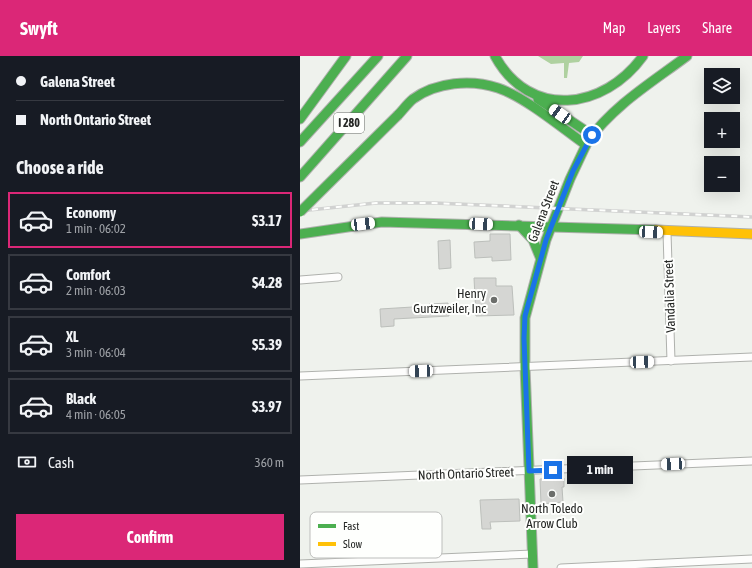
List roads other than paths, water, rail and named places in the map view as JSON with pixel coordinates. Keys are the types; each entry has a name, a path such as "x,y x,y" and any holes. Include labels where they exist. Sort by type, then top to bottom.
{"main road":[{"path":"300,119 346,56"},
{"name":"I 280","path":"300,142 378,56"},
{"name":"I 280","path":"300,177 407,56"},
{"path":"495,56 507,74 528,91 592,135"},
{"path":"528,91 548,98 562,100 576,99 600,93 624,79 643,56"},
{"name":"Galena Street","path":"533,568 525,367 525,318 540,257 570,179 592,135 606,118 627,98 687,56"},
{"path":"300,212 412,100 428,90 456,83 483,84 498,88 515,96 586,145"},
{"path":"300,234 382,222 752,234"},
{"path":"519,226 533,240 540,257"}],"street":[{"name":"Vandalia Street","path":"667,232 670,361"},
{"path":"300,280 338,277"},
{"path":"300,376 752,357"},
{"name":"North Ontario Street","path":"300,480 752,461"},
{"path":"442,558 533,554"},
{"path":"300,564 440,558"},
{"path":"561,568 752,559"}],"railway":[{"path":"300,211 376,203 434,203 752,217"}],"place":[{"name":"Henry Gurtzweiler, Inc","path":"494,300"},
{"name":"North Toledo Arrow Club","path":"552,494"}]}
